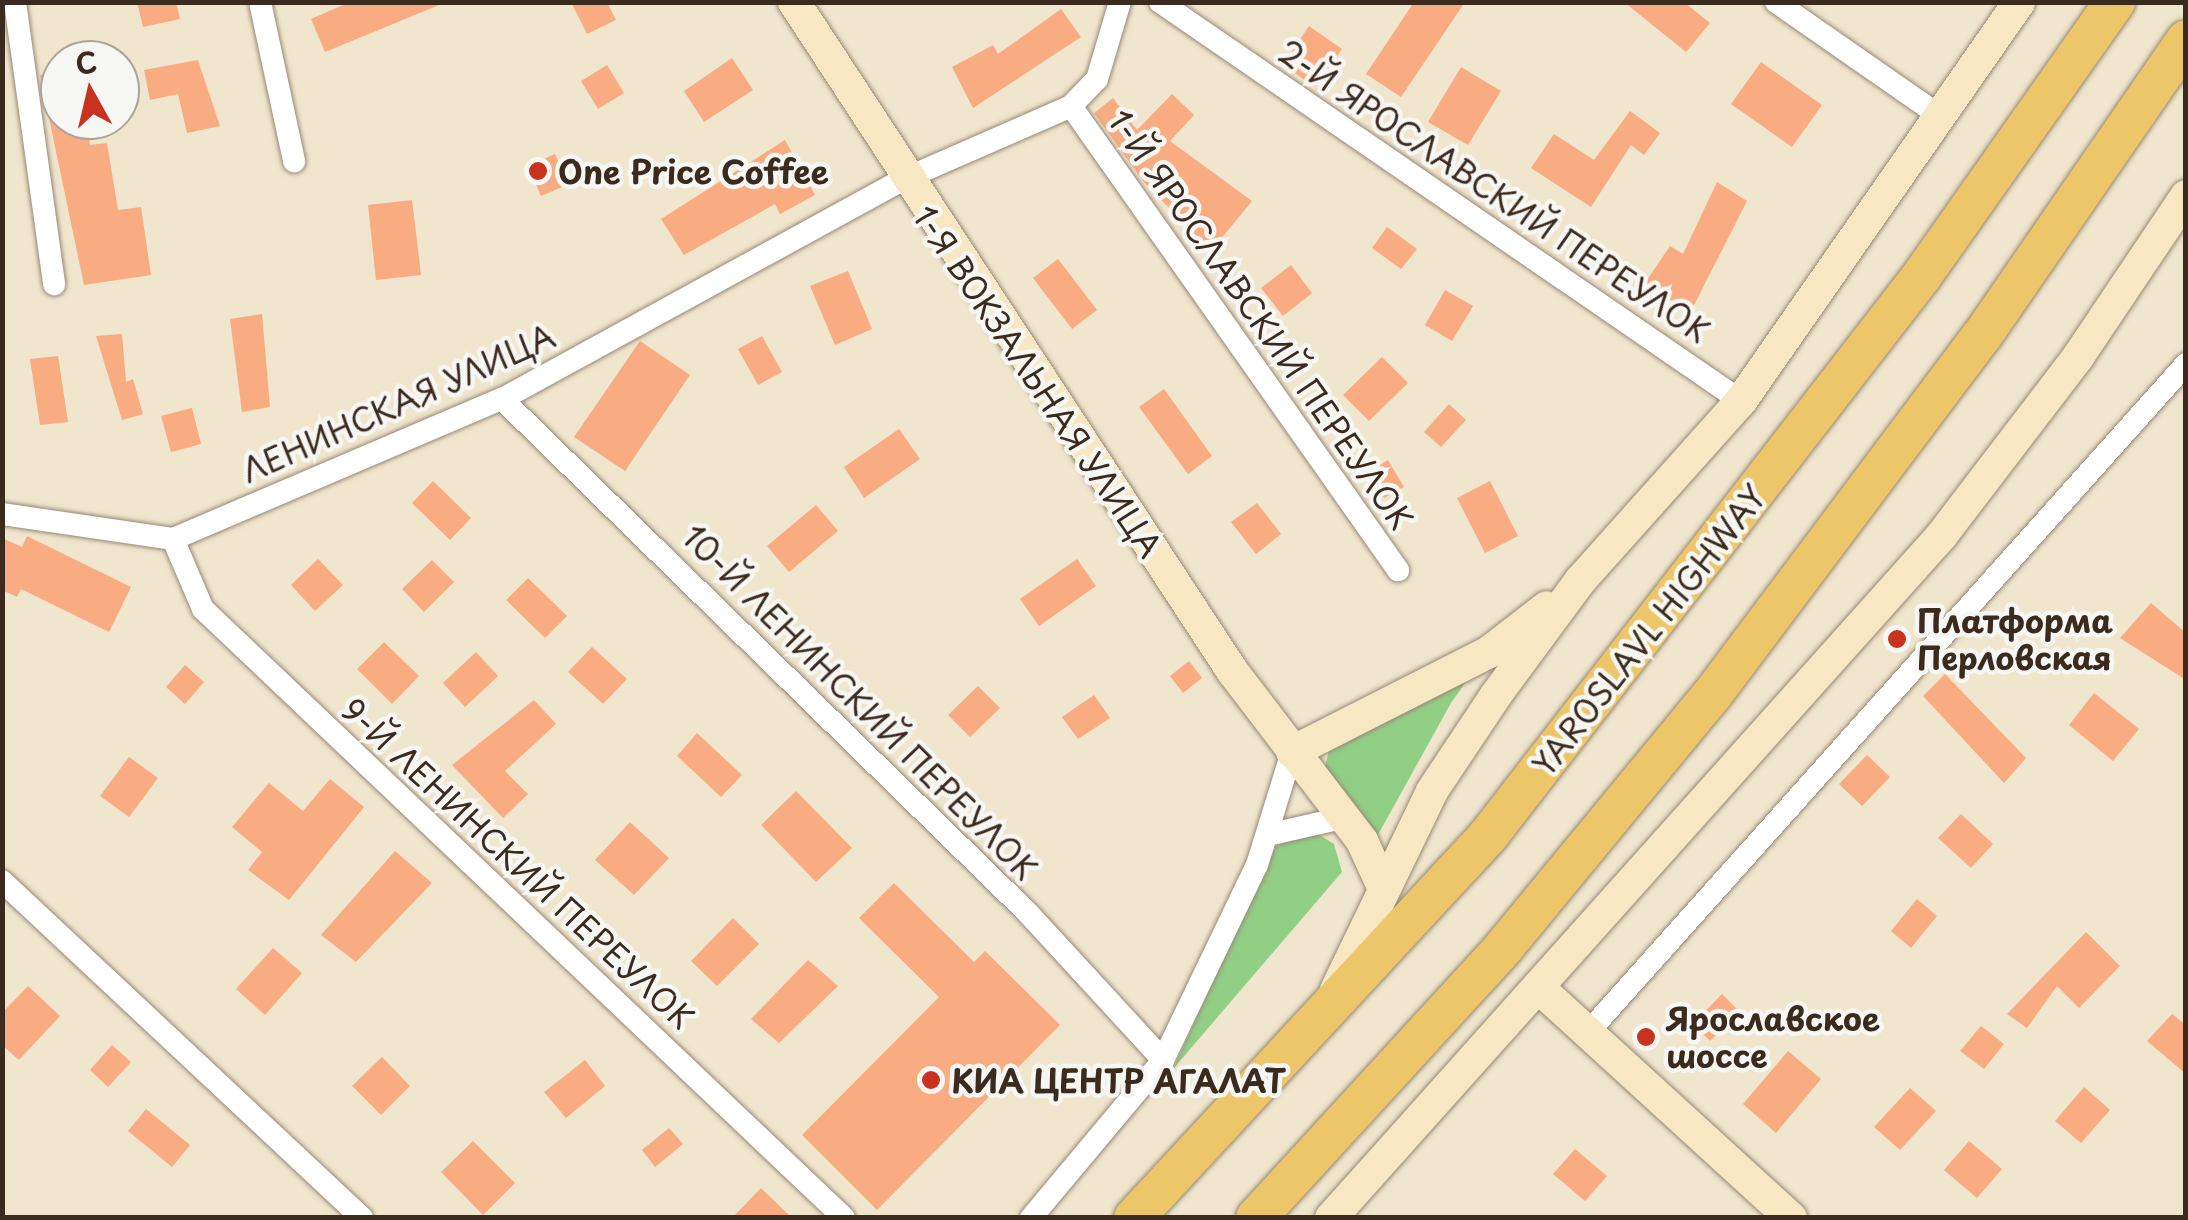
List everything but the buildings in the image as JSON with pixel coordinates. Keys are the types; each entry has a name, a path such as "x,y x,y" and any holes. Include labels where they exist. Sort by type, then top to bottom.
{"highway":[{"name":"YAROSLAVL HIGHWAY","path":"1134,1218 1321,1021 1488,836 1708,556 2116,2"},
{"path":"1256,1218 1504,947 1712,695 1972,350 2186,40"}],"street":[{"path":"15,2 54,284"},
{"path":"260,2 294,160"},
{"name":"1-Я ВОКЗАЛЬНАЯ УЛИЦА","path":"794,2 902,180 1292,752 1342,818 1384,889"},
{"path":"1072,106 1097,78 1120,2"},
{"name":"2-Й ЯРОСЛАВСКИЙ ПЕРЕУЛОК","path":"1160,2 1741,401"},
{"path":"1776,2 1940,116"},
{"path":"1321,1021 1432,790 1580,581 1741,401 2019,2"},
{"name":"ЛЕНИНСКАЯ УЛИЦА","path":"173,539 502,399 902,180 1072,106"},
{"name":"1-Й ЯРОСЛАВСКИЙ ПЕРЕУЛОК","path":"1072,106 1398,570"},
{"path":"1331,1218 1942,535 2078,358 2186,196"},
{"path":"1590,1030 2186,364"},
{"name":"10-Й ЛЕНИНСКИЙ ПЕРЕУЛОК","path":"502,399 999,884 1164,1060"},
{"path":"2,514 173,539"},
{"name":"9-Й ЛЕНИНСКИЙ ПЕРЕУЛОК","path":"173,539 203,610 844,1218"},
{"path":"1030,1218 1164,1060 1267,835 1292,752 1489,652 1580,581"},
{"path":"1267,835 1342,818"},
{"path":"2,881 362,1218"},
{"path":"1538,987 1590,1030 1792,1218"}],"green space":[{"path":"1477,666 1451,703 1374,842 1322,778 1329,751"},
{"path":"1313,831 1334,844 1342,872 1173,1069 1276,846"}],"place":[{"name":"One Price Coffee","path":"538,171"},
{"name":"Платформа Перловская","path":"1897,639"},
{"name":"Ярославское шоссе","path":"1646,1037"},
{"name":"КИА ЦЕНТР АГАЛАТ","path":"931,1080"}]}
